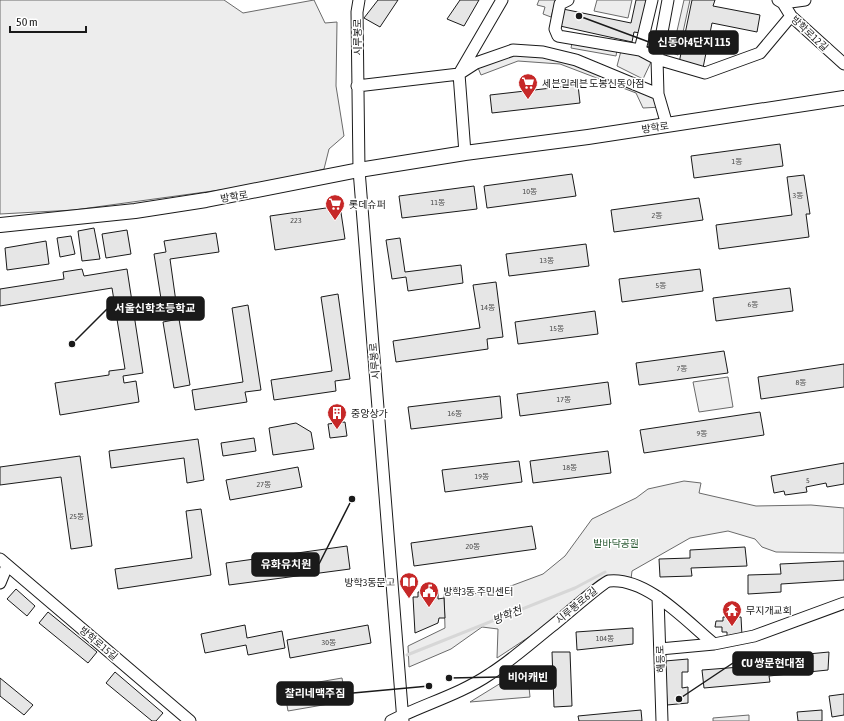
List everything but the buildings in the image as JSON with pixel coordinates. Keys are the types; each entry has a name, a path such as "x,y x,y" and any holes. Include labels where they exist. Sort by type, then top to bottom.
{"main road":[{"name":"방학로","path":"0,225 128,212 206,200 359,170 465,153 668,125 844,98"}],"street":[{"name":"시루봉로","path":"359,0 357,12 359,170 403,718"},
{"path":"465,153 459,74 502,0"},
{"path":"568,0 560,4 555,29 558,36 640,50 657,59 705,73 760,53 791,16"},
{"path":"640,50 652,0"},
{"path":"668,0 657,59 658,94 668,125"},
{"path":"782,1 805,0"},
{"name":"방학로12길","path":"782,1 791,16 844,64"},
{"path":"357,86 459,74 476,63 514,50 542,52 576,60 658,94"},
{"name":"방학로15길","path":"0,583 4,562 190,721"},
{"name":"시루봉로6길","path":"391,721 403,718 490,674 605,582 618,582 636,586 658,597 714,644"},
{"name":"해등로","path":"658,597 662,721"},
{"path":"660,649 714,644 754,636 844,604"}],"shaded area":[{"path":"0,0 224,0 243,13 314,0 325,23 337,22 336,86 344,136 329,149 324,169 271,183 74,210 0,214"},
{"path":"539,0 556,0 551,17 543,14 545,7 537,5"},
{"path":"597,0 632,0 628,18 594,11"},
{"path":"684,0 690,0 678,55 672,53"},
{"path":"572,43 617,50 616,56 571,48"},
{"path":"513,50 550,54 658,94 662,107 643,108 636,93 560,64 518,61 481,75 476,63"},
{"path":"621,51 638,53 651,62 643,79 617,66"},
{"path":"728,377 733,407 699,412 693,382"},
{"name":"발바닥공원","path":"684,481 701,483 699,493 756,506 811,505 844,508 844,553 776,552 762,547 755,539 728,531 690,538 632,571 631,579 607,577 541,629 497,658 498,629 482,627 451,649 409,667 408,646 445,628 444,594 492,593 543,574 565,556 592,519 636,498 648,489"},
{"path":"527,667 530,697 470,702"},
{"path":"342,678 346,701 288,711 284,688"},
{"path":"749,715 749,721 713,721 713,718"}],"waterway":[{"name":"방학천","path":"407,655 575,588 605,572"}],"place":[{"name":"신동아4단지 115","path":"579,16"},
{"name":"세븐일레븐 도봉신동아점","path":"528,100"},
{"name":"롯데슈퍼","path":"335,221"},
{"name":"서울신학초등학교","path":"72,344"},
{"name":"중앙상가","path":"337,430"},
{"name":"유화유치원","path":"352,499"},
{"name":"방학3동문고","path":"409,599"},
{"name":"방학3동 주민센터","path":"429,608"},
{"name":"무지개교회","path":"732,627"},
{"name":"비어캐빈","path":"449,678"},
{"name":"찰리네맥주짐","path":"429,686"},
{"name":"CU 쌍문현대점","path":"679,699"}]}
